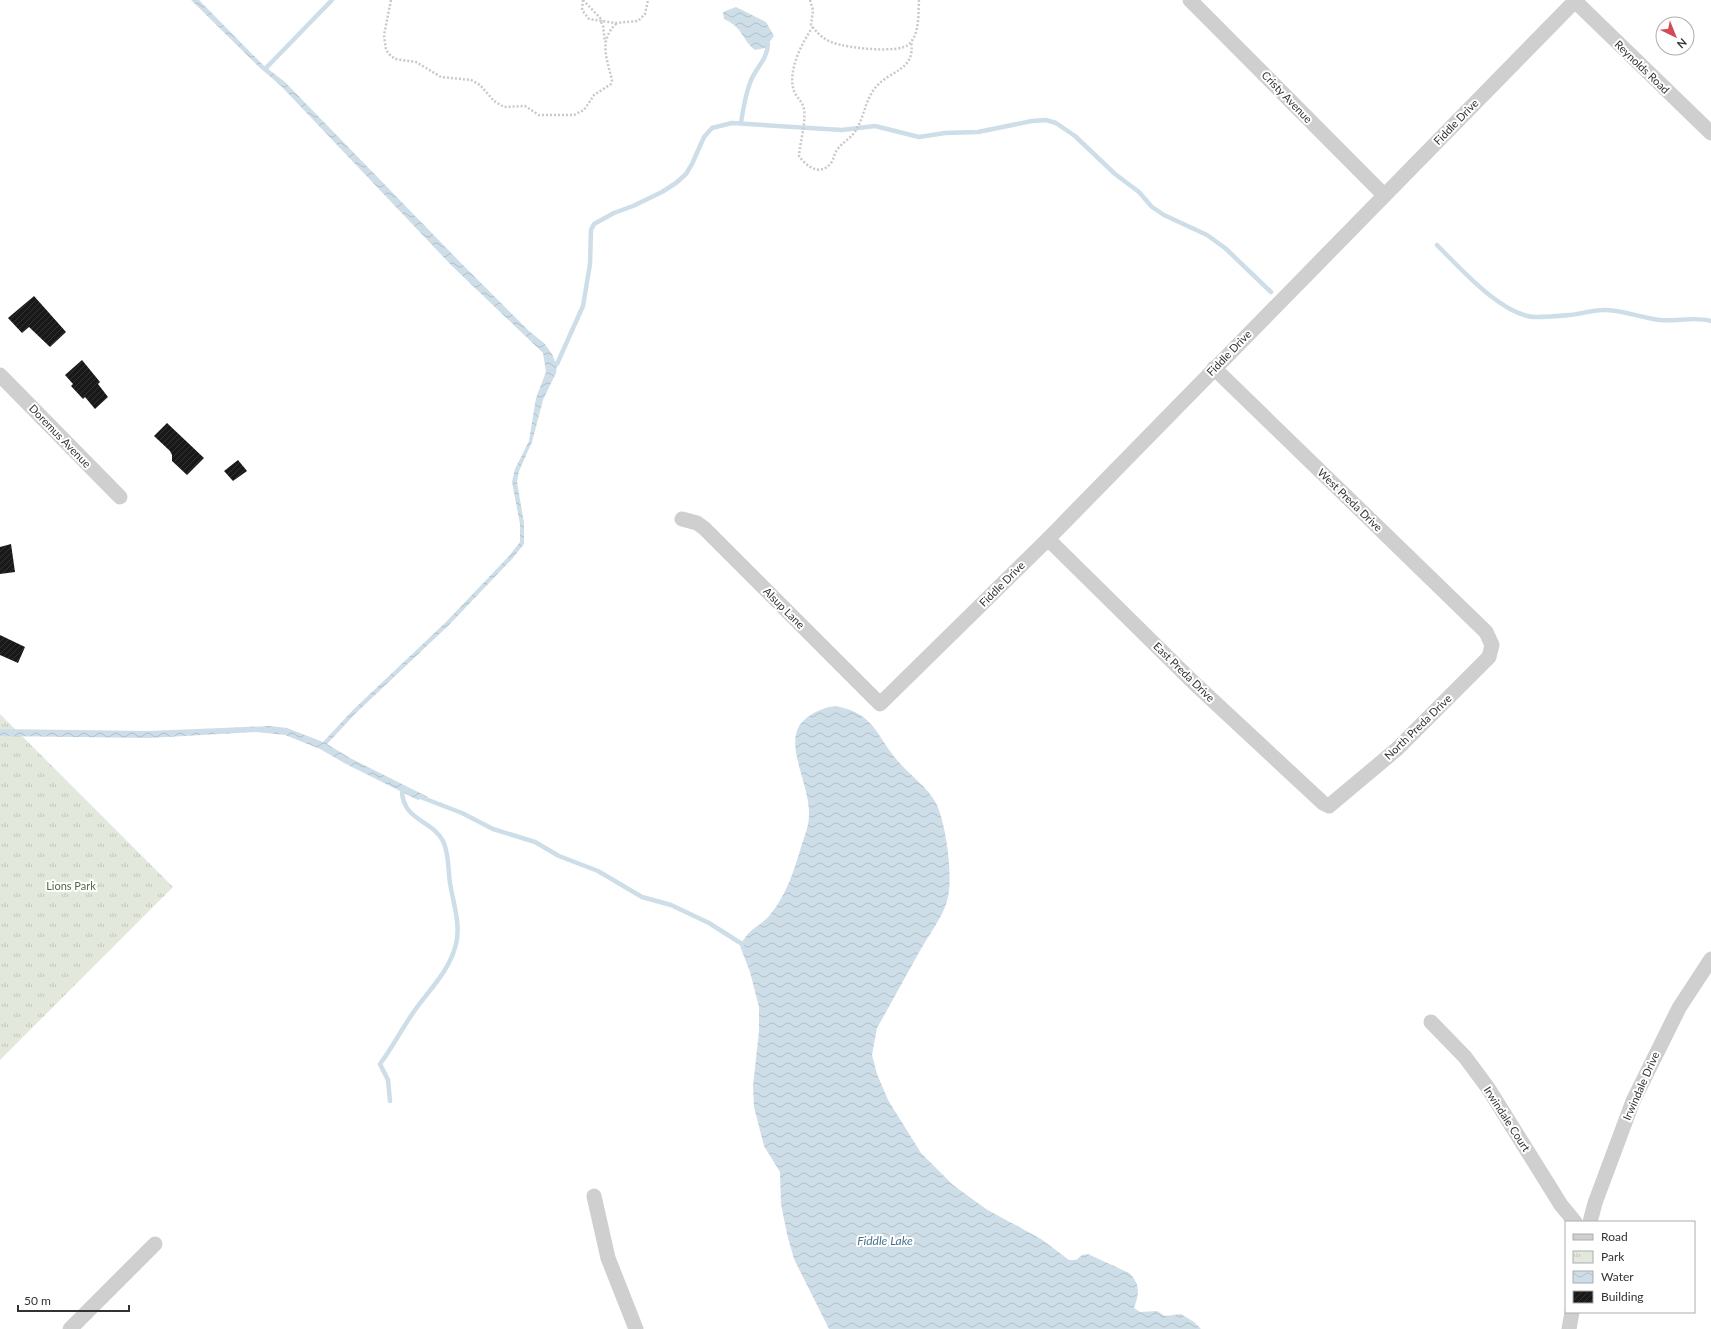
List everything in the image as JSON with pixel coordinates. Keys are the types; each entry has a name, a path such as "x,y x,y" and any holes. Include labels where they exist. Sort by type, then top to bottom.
{"street":[{"name":"Cristy Avenue","path":"1190,0 1384,196"},
{"name":"Fiddle Drive","path":"880,704 1048,538 1575,1"},
{"name":"Reynolds Road","path":"1575,1 1711,133"},
{"name":"West Preda Drive","path":"1214,368 1486,632"},
{"name":"Doremus Avenue","path":"0,375 120,497"},
{"name":"Alsup Lane","path":"682,519 697,523 704,528 880,704"},
{"name":"East Preda Drive","path":"1048,538 1194,683 1323,803"},
{"name":"North Preda Drive","path":"1323,803 1329,806 1397,749 1489,656 1492,645 1486,632"},
{"name":"Irwindale Drive","path":"1590,1221 1608,1167 1636,1095 1679,1008 1711,959"},
{"name":"Irwindale Court","path":"1431,1022 1465,1057 1488,1088 1561,1205 1574,1221"},
{"path":"594,1196 608,1258 636,1329"},
{"path":"70,1329 154,1244"},
{"path":"1569,1329 1572,1313"}],"path":[{"path":"391,0 384,35 386,50 395,59 416,62 441,77 471,80 480,85 498,105 509,108 525,106 540,115 569,116 580,113 594,96 611,84 612,80 605,60 604,26 583,0"},
{"path":"583,0 582,10 589,19 617,23 638,21 645,14 648,0"},
{"path":"810,0 814,10 811,25 819,36 835,44 889,50 902,48 911,41 916,31 919,0"},
{"path":"605,44 610,31 617,23"},
{"path":"813,27 803,41 792,80 794,91 804,109 803,131 799,156 806,166 815,170 821,170 830,165 835,152 853,136 869,97 875,88 888,77 908,64 912,56 911,41"}],"green space":[{"name":"Lions Park","path":"0,714 173,887 0,1060"}],"water":[{"path":"191,0 199,0 263,65 285,82 458,260 529,331 544,343 552,354 557,366 556,373 543,400 532,442 519,471 517,482 524,523 524,544 512,559 449,625 356,713 327,744 350,758 428,797 418,800 346,764 320,749 285,735 256,732 149,738 0,736 0,729 149,731 270,726 287,728 323,742 353,710 446,622 509,556 520,542 520,524 512,482 515,469 529,441 536,398 546,372 543,353 452,266 281,86 260,68"},
{"path":"736,7 766,22 774,36 765,48 755,50 750,46 735,26 724,19 723,12"},
{"name":"Fiddle Lake","path":"836,706 859,714 867,720 897,760 932,797 940,812 948,851 950,879 945,907 877,1028 872,1055 877,1074 888,1100 921,1153 953,1185 986,1209 1041,1239 1069,1260 1076,1260 1082,1255 1088,1254 1129,1273 1136,1281 1138,1289 1134,1308 1140,1312 1157,1311 1165,1316 1181,1314 1194,1322 1201,1329 829,1329 794,1259 781,1204 780,1172 764,1146 754,1107 753,1086 759,1031 759,1007 750,972 740,946 747,935 769,916 781,900 793,873 807,830 809,805 798,763 795,743 798,728 806,718 817,711"}],"building":[{"path":"34,296 66,332 50,347 29,327 22,333 8,318"},
{"path":"82,360 100,382 98,384 108,397 95,409 85,397 83,399 71,386 73,384 65,375"},
{"path":"167,423 204,458 187,475 172,461 170,451 154,436"},
{"path":"238,460 247,471 233,481 224,471"},
{"path":"11,544 15,572 0,574 0,547"},
{"path":"0,635 25,647 18,663 0,655"}],"waterway":[{"path":"267,67 332,0"},
{"path":"741,123 748,88 763,60 768,44"},
{"path":"557,364 583,306 590,264 591,230 594,224 614,213 633,206 662,192 676,183 686,174 704,137 712,128 732,123 842,130 875,126 919,137 945,133 978,132 1032,121 1046,120 1056,123 1075,136 1115,174 1139,192 1152,207 1164,215 1207,235 1225,248 1271,292"},
{"path":"1437,245 1483,290 1510,309 1523,315 1549,317 1609,310 1660,320 1699,319 1711,321"},
{"path":"390,1101 388,1080 380,1064 410,1017 444,971 453,953 458,929 445,845 432,828 408,809 404,802 402,792"},
{"path":"423,798 462,813 493,829 535,842 559,856 598,871 642,897 671,905 709,923 742,944"}]}
